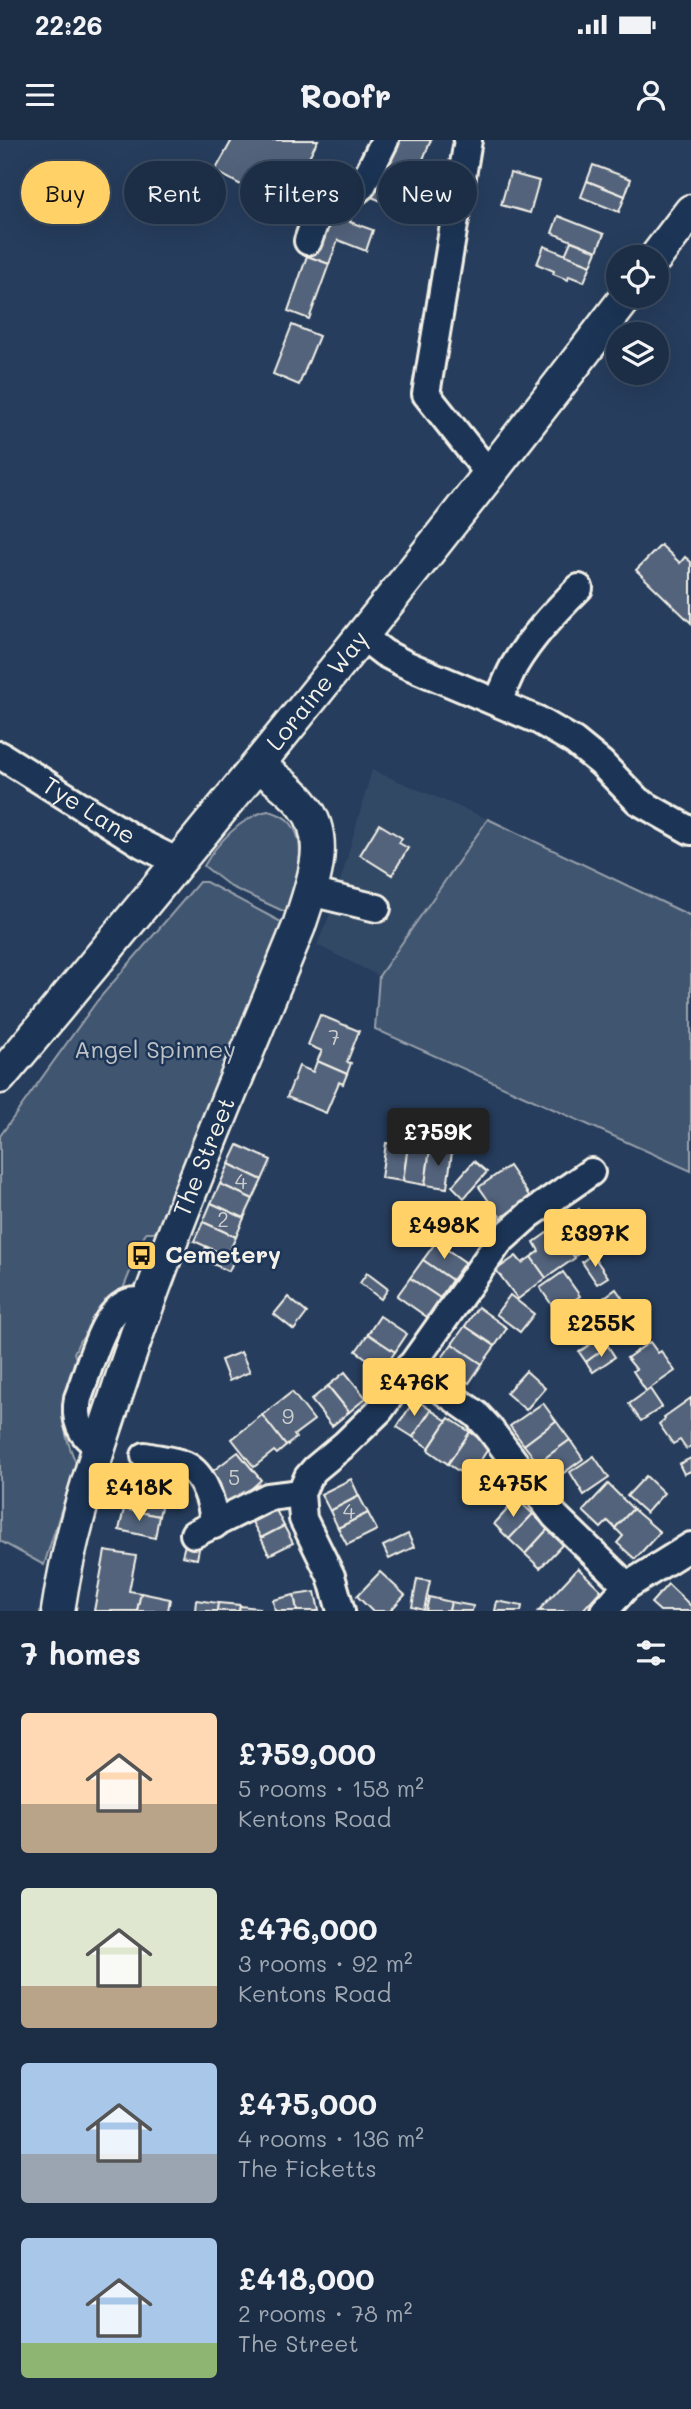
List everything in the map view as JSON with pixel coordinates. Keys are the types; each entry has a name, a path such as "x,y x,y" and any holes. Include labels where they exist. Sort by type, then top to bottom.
{"main road":[{"path":"665,245 691,211"},
{"name":"Loraine Way","path":"0,1077 259,766 490,475 617,308"},
{"name":"The Street","path":"58,1611 73,1534 146,1304 299,926 310,892 317,854 317,828 306,807 296,796 259,766"}],"street":[{"path":"308,241 326,203 332,197 357,191 362,186 385,140"},
{"path":"468,140 426,394 490,475"},
{"path":"498,702 513,667 528,646 553,614 579,589"},
{"path":"362,636 384,653 405,664 538,720 575,741 638,801 691,831"},
{"name":"Tye Lane","path":"0,755 142,844 180,863"},
{"path":"310,892 377,908"},
{"path":"341,1611 331,1576 303,1520 301,1493 308,1477 380,1410 499,1242 529,1215 591,1172"},
{"path":"409,1367 476,1414 555,1516 627,1586"},
{"path":"145,1457 185,1465 192,1470 210,1499 204,1529 268,1497 301,1493"},
{"path":"604,1611 627,1586 666,1559 691,1546"}],"shaded area":[{"path":"372,770 488,819 379,976 317,945 333,907"}],"green space":[{"path":"268,811 283,817 293,826 298,838 299,868 289,912 231,887 204,866 215,849 239,825"},
{"path":"488,819 691,916 691,1171 375,1029 379,976"},
{"name":"Angel Spinney","path":"199,882 206,882 283,923 161,1232 146,1232 123,1289 109,1299 91,1334 80,1340 74,1353 80,1369 69,1395 64,1425 76,1463 44,1565 0,1541 0,1136 97,1001"},
{"path":"128,1317 90,1419 83,1407 112,1323"}],"building":[{"path":"232,140 318,140 307,161 240,161 240,184 226,177 226,161 220,161"},
{"path":"392,140 431,140 422,161 383,161"},
{"path":"593,165 631,179 625,196 587,181"},
{"path":"510,173 539,181 530,213 501,205"},
{"path":"378,174 378,200 369,196"},
{"path":"587,181 625,196 619,212 581,197"},
{"path":"558,216 604,234 597,251 552,233"},
{"path":"319,224 356,224 373,230 366,251 338,240 329,264 307,256"},
{"path":"571,241 597,251 591,265 565,255"},
{"path":"544,246 591,265 584,282 569,276 568,280 537,264"},
{"path":"307,256 329,264 309,319 288,311"},
{"path":"292,325 319,336 299,385 273,374"},
{"path":"661,545 680,563 685,557 691,562 691,623 636,570"},
{"path":"379,824 402,838 399,843 408,848 392,875 360,855"},
{"path":"320,1015 359,1031 347,1062 351,1063 347,1074 317,1061 322,1051 308,1045"},
{"path":"317,1061 347,1074 343,1084 339,1082 326,1113 287,1097 299,1066 313,1072"},
{"path":"386,1143 408,1146 403,1181 381,1178"},
{"path":"238,1145 271,1160 262,1180 229,1164"},
{"path":"408,1146 430,1149 425,1185 403,1181"},
{"path":"430,1149 452,1152 447,1188 425,1185"},
{"path":"474,1161 487,1172 464,1198 452,1186"},
{"path":"229,1164 262,1180 253,1199 220,1184"},
{"path":"509,1166 530,1197 501,1218 479,1187"},
{"path":"220,1184 253,1199 244,1218 211,1203"},
{"path":"211,1203 244,1218 236,1237 203,1222"},
{"path":"579,1209 601,1239 574,1257 559,1236 567,1230 561,1222"},
{"path":"203,1222 236,1237 227,1256 194,1241"},
{"path":"554,1228 575,1258 546,1278 531,1257 539,1251 534,1242"},
{"path":"436,1242 465,1262 452,1280 423,1260"},
{"path":"206,1247 234,1260 229,1271 201,1259"},
{"path":"592,1254 608,1277 597,1284 582,1262"},
{"path":"516,1256 522,1263 531,1257 546,1278 518,1299 496,1270"},
{"path":"423,1260 452,1280 440,1298 410,1278"},
{"path":"563,1272 580,1296 557,1312 540,1288"},
{"path":"367,1273 388,1289 381,1299 360,1283"},
{"path":"410,1278 440,1298 427,1317 397,1296"},
{"path":"616,1289 630,1309 627,1311 634,1322 612,1338 605,1327 601,1329 588,1309"},
{"path":"510,1295 534,1314 520,1332 496,1314"},
{"path":"288,1297 307,1313 294,1330 274,1314"},
{"path":"478,1307 507,1328 495,1346 465,1326"},
{"path":"380,1316 407,1334 395,1352 368,1334"},
{"path":"465,1326 495,1346 482,1364 452,1344"},
{"path":"368,1334 395,1352 383,1370 356,1351"},
{"path":"601,1337 608,1346 586,1362 579,1352"},
{"path":"650,1342 658,1353 661,1351 675,1371 646,1391 633,1371 636,1369 627,1358"},
{"path":"452,1344 482,1364 469,1383 439,1362"},
{"path":"608,1346 615,1357 593,1372 586,1362"},
{"path":"241,1352 250,1372 229,1381 221,1360"},
{"path":"526,1371 545,1388 526,1410 506,1393"},
{"path":"345,1372 366,1398 349,1412 328,1386"},
{"path":"328,1386 349,1412 332,1426 311,1400"},
{"path":"650,1389 662,1407 641,1421 629,1404"},
{"path":"292,1392 314,1420 294,1435 296,1438 286,1446 262,1415"},
{"path":"691,1398 691,1446 686,1449 680,1440 673,1444 659,1424 664,1417"},
{"path":"415,1399 431,1410 413,1437 397,1427"},
{"path":"543,1403 556,1421 524,1445 510,1426"},
{"path":"431,1410 447,1421 429,1448 413,1437"},
{"path":"262,1415 286,1446 277,1454 274,1451 254,1467 232,1439"},
{"path":"449,1418 470,1432 448,1464 428,1450"},
{"path":"556,1421 570,1440 538,1463 524,1445"},
{"path":"470,1432 490,1446 469,1478 448,1464"},
{"path":"570,1440 583,1459 551,1482 538,1463"},
{"path":"238,1452 261,1480 231,1507 206,1476"},
{"path":"594,1456 609,1478 584,1495 570,1472"},
{"path":"691,1458 691,1471 684,1474 679,1464"},
{"path":"133,1465 168,1472 164,1494 128,1487"},
{"path":"646,1476 664,1493 646,1513 627,1496"},
{"path":"351,1479 359,1496 330,1511 321,1494"},
{"path":"608,1484 633,1509 615,1528 608,1521 601,1528 583,1511"},
{"path":"128,1487 164,1494 159,1516 124,1509"},
{"path":"359,1496 368,1513 338,1528 330,1511"},
{"path":"517,1499 533,1514 509,1539 494,1524"},
{"path":"124,1509 159,1516 155,1538 119,1530"},
{"path":"633,1509 660,1532 635,1559 617,1543 623,1536 615,1528"},
{"path":"276,1510 284,1526 261,1538 252,1522"},
{"path":"368,1513 377,1530 347,1545 338,1528"},
{"path":"533,1514 548,1529 525,1554 509,1539"},
{"path":"284,1526 293,1543 269,1555 261,1538"},
{"path":"548,1529 563,1544 540,1568 525,1554"},
{"path":"408,1534 414,1547 389,1559 383,1546"},
{"path":"186,1541 200,1544 197,1559 182,1556"},
{"path":"105,1551 136,1556 129,1591 141,1593 137,1611 94,1611"},
{"path":"578,1568 601,1590 582,1611 538,1611"},
{"path":"380,1572 405,1595 390,1611 372,1611 357,1596"},
{"path":"417,1579 430,1581 424,1610 412,1607"},
{"path":"668,1584 691,1606 691,1611 660,1611 651,1603"},
{"path":"315,1592 319,1611 297,1611 294,1595"},
{"path":"141,1593 170,1599 168,1611 137,1611"},
{"path":"294,1595 297,1611 275,1611 273,1600"},
{"path":"429,1597 451,1602 449,1611 426,1611"},
{"path":"196,1600 218,1603 217,1611 195,1611"},
{"path":"497,1601 522,1606 521,1611 495,1611"},
{"path":"451,1602 473,1606 472,1611 449,1611"},
{"path":"218,1603 240,1605 239,1611 217,1611"},
{"path":"240,1606 260,1608 259,1611 239,1611"}],"place":[{"name":"Cemetery","path":"142,1255"}]}
